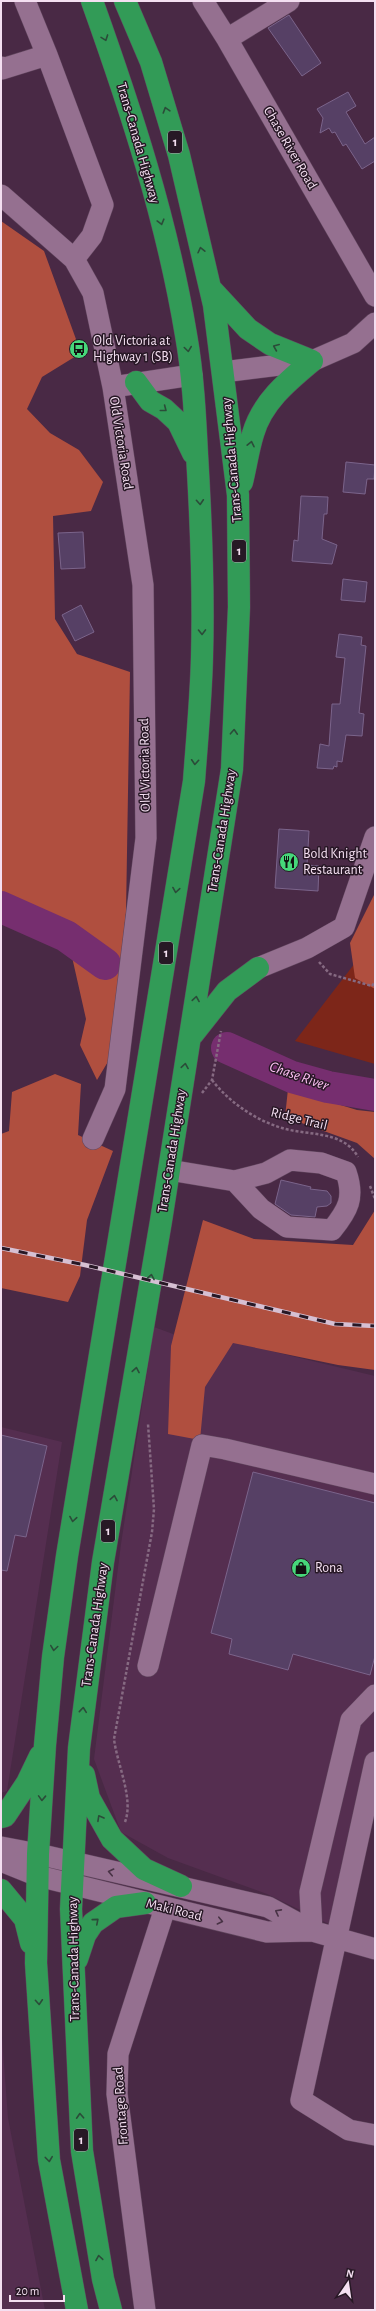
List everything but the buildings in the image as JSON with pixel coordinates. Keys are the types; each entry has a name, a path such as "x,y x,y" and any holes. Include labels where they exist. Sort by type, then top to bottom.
{"highway":[{"name":"Trans-Canada Highway","path":"73,2304 49,2160 36,1963 38,1854 45,1745 53,1657 67,1556 194,781 202,658 201,511 192,375 186,333 165,238 142,148 92,1"},
{"name":"Trans-Canada Highway","path":"110,2310 102,2279 82,2151 71,1909 79,1748 103,1562 169,1170 232,769 239,607 238,495 224,372 210,288 179,155 151,62 125,1"},
{"path":"210,288 248,329 270,344 312,361 281,386 265,408 253,432 238,495"},
{"path":"192,375 224,372"},
{"path":"136,382 150,401 164,409 178,422 198,463"},
{"path":"190,1038 227,991 258,968"},
{"path":"1,1817 5,1816 27,1783 45,1745"},
{"path":"79,1748 89,1798 112,1839 144,1869 181,1886"},
{"path":"1,1890 25,1919 36,1963"},
{"path":"74,1968 85,1935 93,1923 116,1907 155,1905"}],"street":[{"path":"25,1 48,55 103,205 92,236 74,259"},
{"name":"Chase River Road","path":"203,1 227,39 375,296"},
{"path":"227,39 289,1"},
{"path":"1,67 2,69 48,55"},
{"name":"Old Victoria Road","path":"1,195 74,259 93,293 113,387 143,585 146,838 115,1089 93,1139"},
{"path":"224,372 312,361 353,343 375,323"},
{"name":"Old Victoria Road","path":"113,387 136,382 192,375"},
{"path":"258,968 307,948 344,927 375,837"},
{"path":"169,1170 235,1181 266,1173 290,1160 321,1163 346,1172 351,1187 346,1213 332,1230 287,1227 261,1209 235,1181"},
{"path":"148,1666 202,1445 225,1448 375,1484"},
{"path":"312,1931 310,1892 351,1720 375,1695"},
{"path":"375,1762 335,1937 301,2100 348,2130 375,2135"},
{"name":"Maki Road","path":"1,1847 181,1886 268,1907 312,1931 375,1949"},
{"name":"Maki Road","path":"1,1861 38,1876 267,1932 312,1931"},
{"name":"Frontage Road","path":"145,2310 117,2094 118,2054 155,1905"}],"path":[{"path":"307,948 330,974 372,986 375,982"},
{"name":"Ridge Trail","path":"201,1101 202,1094 212,1080 222,1093 253,1116 282,1128 340,1138 353,1148 361,1162"},
{"path":"112,1839 125,1823 129,1812 114,1739 152,1532 154,1509 148,1419"}],"shaded area":[{"path":"1,221 44,251 81,353 42,377 27,409 50,433 79,450 103,482 91,511 53,516 55,619 77,654 130,672 126,913 109,1060 97,1080 80,1045 86,1019 70,948 1,908"},
{"path":"375,893 375,989 355,978 350,943"},
{"path":"375,937 375,1064 295,1041"},
{"path":"55,1074 81,1084 78,1135 113,1151 87,1220 80,1276 68,1302 1,1288 1,1134 9,1131 12,1092"},
{"path":"288,1089 357,1110 375,1112 375,1159 357,1143 285,1117"},
{"path":"375,1210 375,1370 338,1365 233,1343 205,1387 200,1440 168,1434 171,1346 203,1220 254,1239 353,1245"},
{"path":"154,1327 203,1345 220,1339 375,1376 375,1746 331,1925 267,1894 168,1858 121,1832 94,1759 121,1544"},
{"path":"1,1427 62,1442 7,1791 1,1793"},
{"path":"1,2024 8,2118 45,2310 1,2310"}],"waterway":[{"name":"Chase River","path":"1,907 66,936 105,964"},
{"name":"Chase River","path":"227,1048 292,1077 328,1087 375,1095"}],"railway":[{"path":"1,1248 85,1265 335,1324 375,1326"}],"place":[{"name":"Old Victoria at Highway 1 (SB)","path":"79,349"},
{"name":"Bold Knight Restaurant","path":"289,862"},
{"name":"Rona","path":"301,1568"}]}
